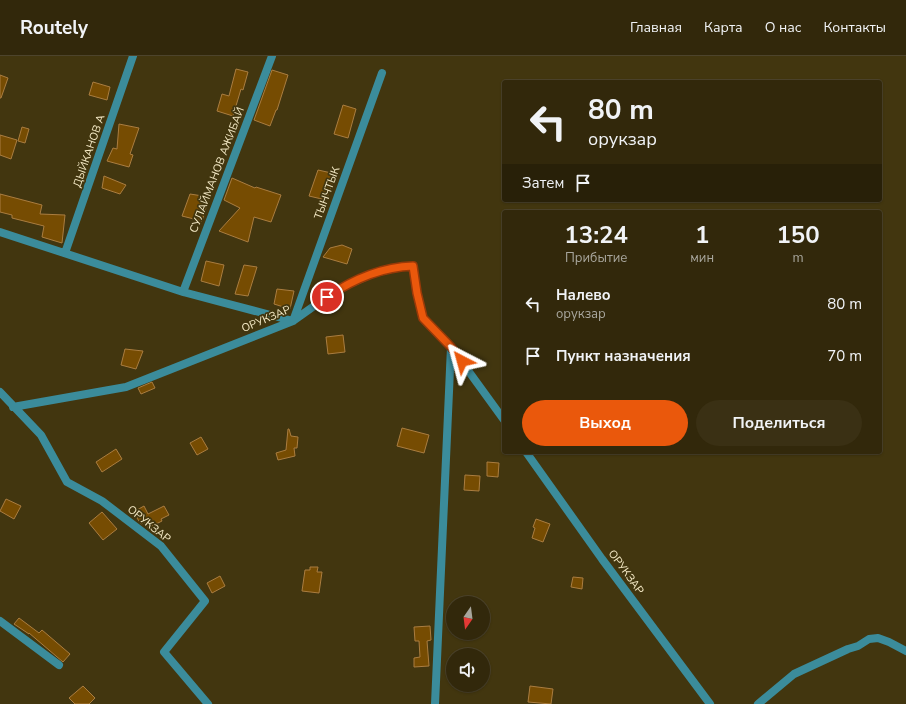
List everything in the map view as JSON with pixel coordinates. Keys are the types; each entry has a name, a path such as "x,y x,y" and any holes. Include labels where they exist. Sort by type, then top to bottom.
{"street":[{"name":"ДЫЙКАНОВ А","path":"65,253 133,56"},
{"name":"СУЛАЙМАНОВ АЖИБАЙ","path":"183,292 272,56"},
{"name":"ТЫНЧТЫК","path":"293,320 382,73"},
{"name":"ОРУКЗАР","path":"0,232 183,292 293,320"},
{"name":"ОРУКЗАР","path":"13,407 126,387 293,320 338,289 374,273 399,267 413,266 423,318 451,347 502,417"},
{"path":"435,704 451,347"},
{"name":"ОРУКЗАР","path":"0,392 41,434 67,482 102,501 161,546 205,601 164,652 208,704"},
{"name":"ОРУКЗАР","path":"527,454 602,559 710,704"},
{"path":"0,621 59,665"},
{"path":"758,704 794,674 848,649 858,646 869,639 878,638 906,651"}],"building":[{"path":"236,69 248,72 233,116 217,111 222,94 229,96"},
{"path":"272,70 288,75 277,110 270,126 254,120"},
{"path":"0,75 8,78 1,98 0,98"},
{"path":"93,82 110,87 107,100 89,95"},
{"path":"343,105 356,109 348,138 334,134"},
{"path":"119,124 139,128 130,154 133,155 129,167 107,161 113,148 117,149"},
{"path":"22,127 29,129 25,143 18,141"},
{"path":"0,135 17,140 11,159 0,155"},
{"path":"318,170 336,174 326,200 309,196"},
{"path":"104,176 126,185 120,194 102,188"},
{"path":"232,178 255,188 256,187 281,195 271,222 254,217 248,242 219,231 240,208 224,200"},
{"path":"0,194 42,205 40,214 65,215 62,243 42,237 44,226 12,218 12,215 0,212"},
{"path":"190,194 209,197 202,221 182,216"},
{"path":"342,245 352,249 347,264 323,257 330,248"},
{"path":"206,261 224,265 219,286 201,281"},
{"path":"244,265 257,267 248,296 235,294"},
{"path":"277,289 294,291 290,309 274,304"},
{"path":"343,335 345,352 328,354 326,337"},
{"path":"125,349 143,351 136,369 121,365"},
{"path":"152,382 155,388 141,394 138,388"},
{"path":"402,428 429,435 424,453 397,446"},
{"path":"288,429 291,436 298,437 297,448 294,448 295,456 278,460 276,453 286,450"},
{"path":"201,437 208,449 197,455 190,443"},
{"path":"116,449 122,459 102,472 96,462"},
{"path":"487,462 499,463 498,477 487,476"},
{"path":"465,475 480,476 479,491 464,490"},
{"path":"6,499 21,506 14,519 0,511"},
{"path":"144,506 148,514 164,506 169,515 161,519 162,521 148,528 144,522 141,524 135,511"},
{"path":"102,512 117,529 103,540 89,523"},
{"path":"536,519 550,524 543,542 532,538 535,528 533,527"},
{"path":"310,567 318,567 317,572 322,572 319,593 302,591 305,570 310,570"},
{"path":"220,576 225,586 212,593 207,583"},
{"path":"573,577 583,578 582,589 571,587"},
{"path":"19,618 39,633 42,630 70,654 63,662 29,633 14,624"},
{"path":"430,626 431,640 427,641 429,666 414,667 414,658 420,657 419,641 415,641 414,627"},
{"path":"83,686 95,698 89,704 75,704 69,698"},
{"path":"530,686 553,689 551,704 528,702"}],"route":[{"path":"327,297 338,289 374,273 399,267 413,266 423,318 451,347 462,361"}]}
